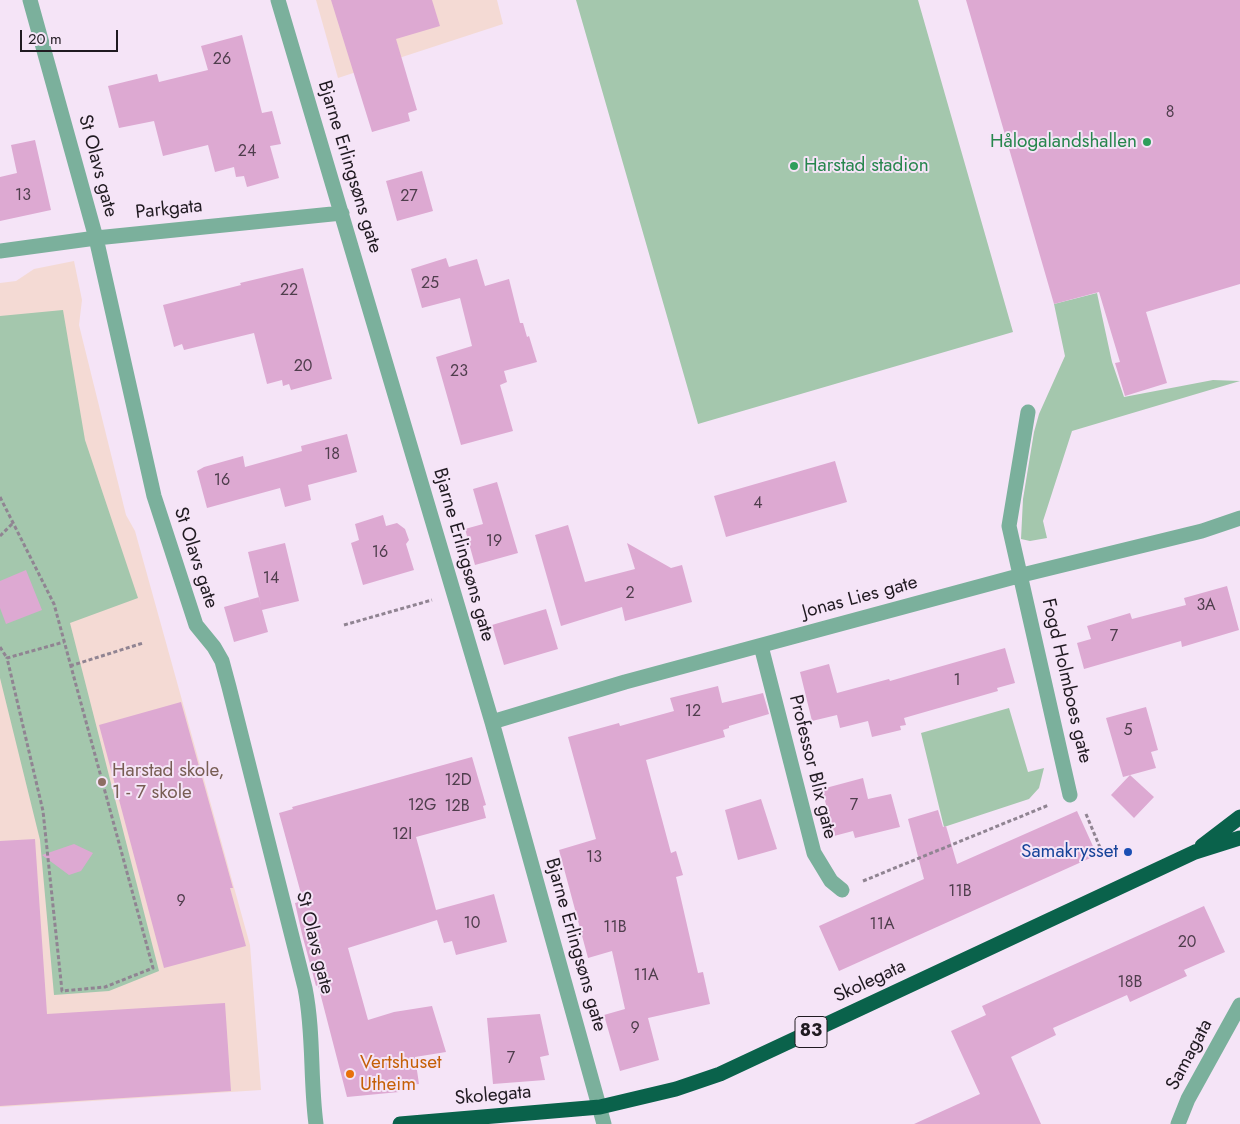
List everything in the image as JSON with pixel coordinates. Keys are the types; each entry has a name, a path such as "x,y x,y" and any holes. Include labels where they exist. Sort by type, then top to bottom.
{"highway":[{"name":"83","path":"1195,852 1240,817"},
{"name":"83","path":"1195,852 1240,838"},
{"name":"Skolegata","path":"400,1124 600,1107 676,1090 720,1074 1195,852"}],"street":[{"name":"St Olavs gate","path":"30,0 96,238 154,496 196,625 214,647 222,662 305,988 310,1015 312,1087 316,1124"},
{"name":"Bjarne Erlingsøns gate","path":"278,0 492,722 604,1124"},
{"name":"Parkgata","path":"0,251 96,238 342,213"},
{"name":"Fogd Holmboes gate","path":"1028,412 1010,526 1070,795"},
{"name":"Jonas Lies gate","path":"492,722 625,682 1022,576 1202,531 1239,519"},
{"name":"Professor Blix gate","path":"761,646 814,853 831,881 842,890"},
{"name":"Samagata","path":"1178,1124 1188,1099 1240,1005"}],"path":[{"path":"0,497 54,604 153,968 105,987 62,991 43,811 8,658 0,647"},
{"path":"0,536 13,523"},
{"path":"344,625 454,594"},
{"path":"8,658 64,642"},
{"path":"70,666 143,643"},
{"path":"842,890 1070,795 1085,813 1104,857"}],"shaded area":[{"path":"316,0 497,0 503,24 338,78"},
{"name":"Harstad skole, 1 - 7 skole","path":"74,261 82,300 79,325 126,515 135,531 250,945 261,1090 0,1107 0,283 16,281 34,269"}],"green space":[{"name":"Harstad stadion","path":"576,0 918,0 1013,332 698,424"},
{"path":"1097,293 1112,362 1124,397 1213,380 1240,381 1072,431 1043,521 1047,538 1030,541 1021,539 1023,499 1034,432 1039,414 1065,356 1054,304"},
{"path":"63,310 85,440 138,598 70,623 159,971 109,991 54,995 40,840 0,678 0,316"},
{"path":"1009,708 1028,772 1044,768 1039,788 1029,799 944,827 921,733"}],"building":[{"path":"331,0 432,0 440,26 396,39 417,110 408,113 410,121 372,132"},
{"name":"Hålogalandshallen","path":"966,0 1240,0 1240,284 1146,312 1167,383 1125,396 1115,363 1120,362 1099,292 1054,304"},
{"path":"242,35 262,113 272,111 281,144 270,146 279,178 247,187 244,176 236,177 234,167 215,172 208,145 163,156 154,121 119,128 108,86 157,74 159,82 208,70 201,46"},
{"path":"35,140 51,210 0,221 0,177 17,173 11,145"},
{"path":"422,171 433,211 397,221 386,181"},
{"path":"446,258 449,267 477,259 485,286 509,279 520,323 523,323 527,337 529,336 537,362 504,371 507,382 500,385 513,431 461,445 436,357 472,346 460,298 422,308 411,269"},
{"path":"303,268 332,379 291,390 289,384 283,386 282,380 267,384 254,333 184,350 182,344 174,347 163,305 241,285 240,283"},
{"path":"347,434 357,472 308,485 311,500 285,507 280,488 207,508 197,471 204,467 243,456 245,467 302,451 301,446"},
{"path":"835,461 847,502 726,537 714,496"},
{"path":"497,482 518,553 475,565 465,529 483,524 473,489"},
{"path":"383,515 386,526 397,523 405,529 409,540 406,544 414,570 363,585 351,543 359,540 355,524"},
{"path":"568,525 585,582 635,569 627,543 671,568 682,565 692,602 625,621 622,607 561,626 535,535"},
{"path":"285,543 299,601 262,610 268,632 234,642 224,607 259,597 248,552"},
{"path":"26,570 42,610 6,624 0,608 0,581"},
{"path":"1227,586 1239,630 1182,647 1181,641 1084,669 1077,643 1091,639 1087,626 1130,613 1132,619 1186,605 1184,598"},
{"path":"546,609 558,649 504,665 492,625"},
{"path":"1005,648 1015,683 997,688 998,691 904,718 906,725 900,726 901,730 872,737 868,721 840,728 837,715 812,721 800,672 829,664 837,693 889,679 890,681"},
{"path":"718,686 722,703 763,693 769,714 729,726 729,728 723,730 725,737 646,760 671,853 676,851 683,875 676,877 698,973 703,972 710,1004 648,1018 659,1060 620,1071 604,1015 625,1009 612,951 588,958 559,850 596,839 568,737 619,723 620,726 674,711 670,698"},
{"path":"181,702 233,888 230,888 246,946 164,968 99,725"},
{"path":"1146,707 1158,750 1151,752 1156,768 1123,777 1106,718"},
{"path":"472,757 486,805 483,806 486,818 416,837 436,910 494,894 507,942 456,955 452,941 444,943 437,920 348,948 368,1020 394,1012 432,1006 446,1052 415,1057 419,1084 399,1086 399,1092 347,1097 318,985 316,986 302,934 295,903 303,901 279,813 293,809 292,807"},
{"path":"1130,775 1154,797 1134,818 1111,795"},
{"path":"863,778 868,799 891,794 900,827 855,838 853,831 834,836 822,789"},
{"path":"761,799 777,849 738,860 725,810"},
{"path":"938,810 943,827 946,826 957,864 1077,811 1097,855 839,971 819,926 924,879 908,819"},
{"path":"35,839 47,1014 225,1003 231,1091 0,1106 0,841"},
{"path":"74,844 93,853 81,871 69,875 42,855"},
{"path":"1204,906 1225,952 1184,970 1187,976 1130,1002 1127,995 1053,1028 1056,1035 1011,1057 1041,1124 914,1124 980,1094 951,1031 986,1015 982,1006"},
{"path":"540,1014 549,1055 540,1057 545,1080 493,1084 487,1018"}],"place":[{"name":"Hålogalandshallen","path":"1147,142"},
{"name":"Harstad stadion","path":"794,166"},
{"name":"Harstad skole, 1 - 7 skole","path":"102,782"},
{"name":"Samakrysset","path":"1128,852"},
{"name":"Vertshuset Utheim","path":"350,1074"}]}
